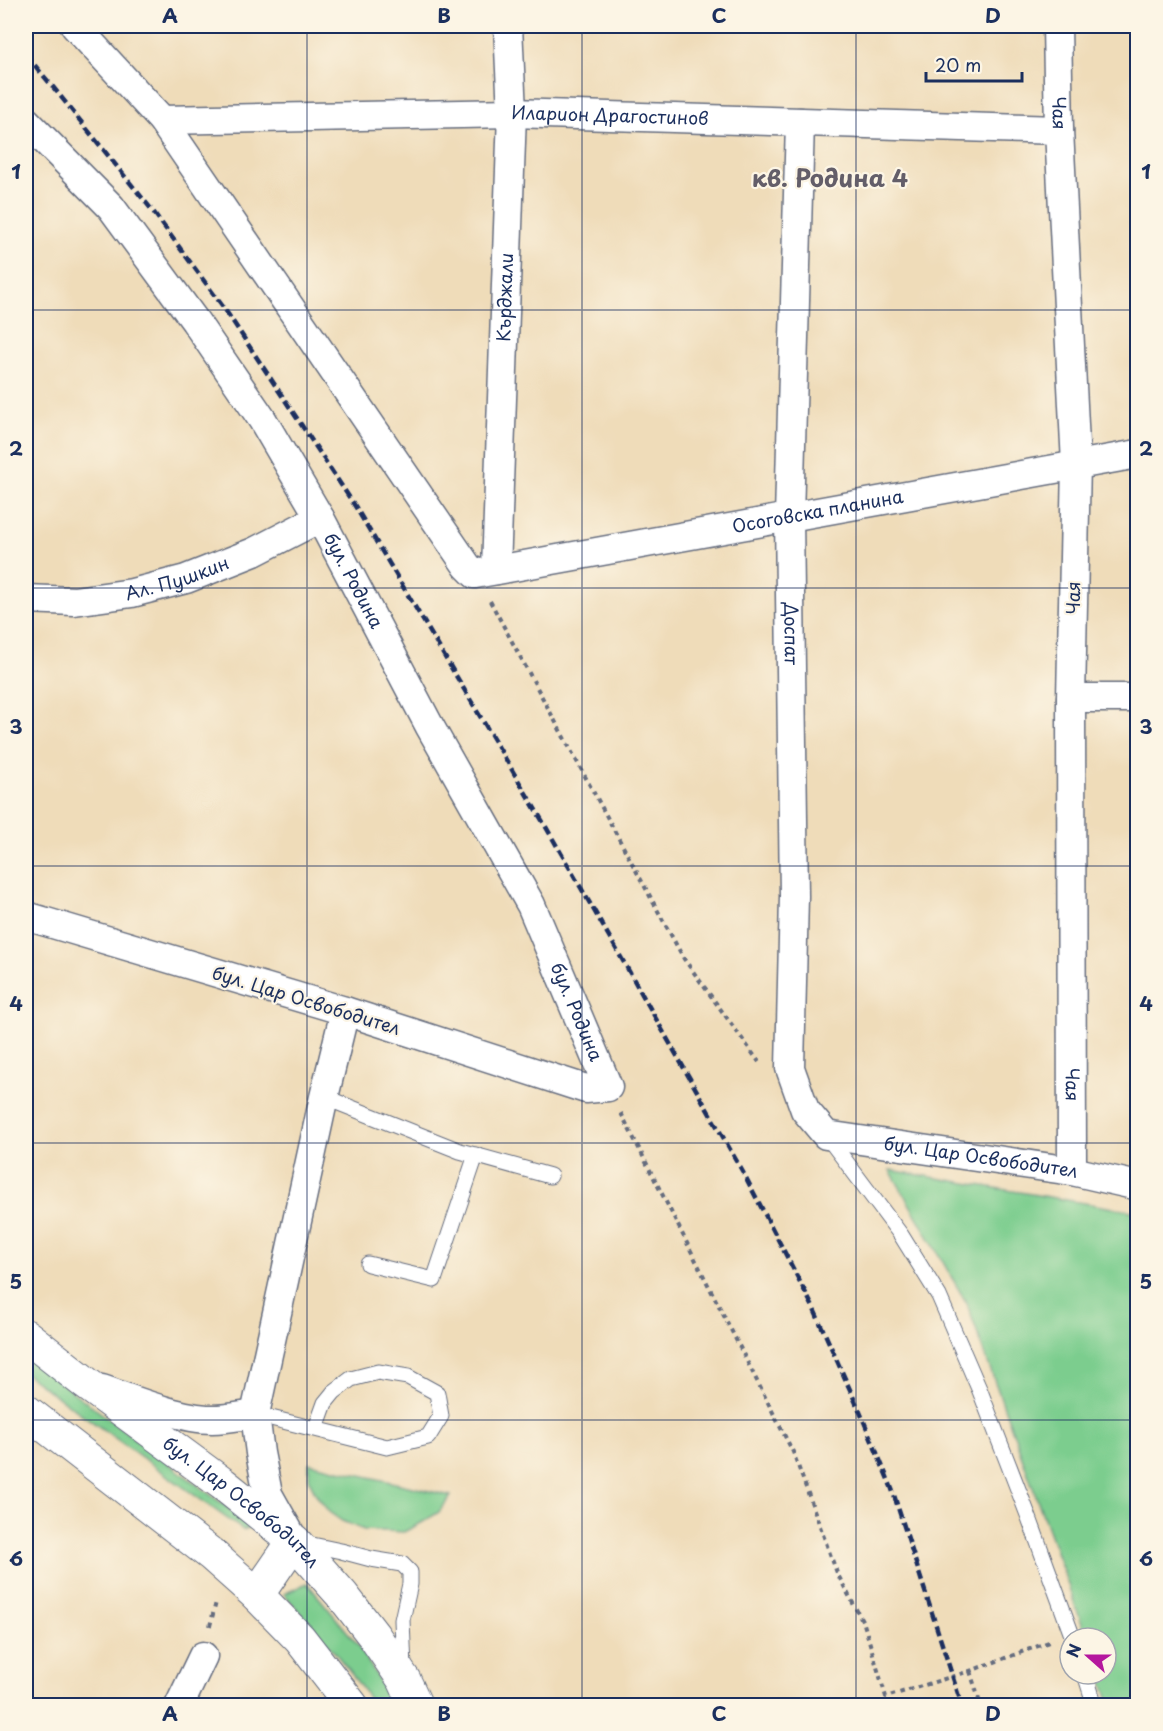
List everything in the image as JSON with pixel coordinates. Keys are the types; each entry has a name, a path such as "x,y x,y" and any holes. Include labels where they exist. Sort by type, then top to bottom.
{"main road":[{"name":"бул. Цар Освободител","path":"26,1336 223,1484 294,1541 343,1596 374,1636 410,1693"},
{"path":"26,1411 212,1555 257,1595 300,1640 352,1706"},
{"path":"257,1595 294,1541"}],"street":[{"path":"75,26 162,120 467,566 486,572"},
{"name":"Кърджали","path":"486,572 512,113 508,26"},
{"name":"Чая","path":"1057,26 1059,130 1076,464 1071,698 1072,1172"},
{"name":"Иларион Драгостинов","path":"162,120 512,113 1059,130"},
{"name":"бул. Родина","path":"26,121 111,207 195,321 262,419 320,518 429,725 531,904 597,1088"},
{"name":"Доспат","path":"800,122 789,517 794,896 790,1068 805,1110 826,1135"},
{"name":"Осоговска планина","path":"486,572 1137,454"},
{"name":"Ал. Пушкин","path":"26,599 74,601 132,593 186,579 254,552 320,518"},
{"path":"1071,698 1137,698"},
{"name":"бул. Цар Освободител","path":"26,916 597,1088"},
{"path":"294,1541 268,1494 255,1414 345,1011"},
{"name":"бул. Цар Освободител","path":"826,1135 1072,1172 1137,1186"},
{"path":"87,1384 164,1410 195,1417 212,1419 255,1414"},
{"path":"179,1706 203,1656"}],"lane":[{"path":"324,1097 460,1151 550,1176"},
{"path":"826,1135 902,1235 939,1296 992,1422 1068,1626"},
{"path":"368,1264 434,1280 476,1155"},
{"path":"255,1414 387,1448 428,1437 441,1416 437,1393 408,1377 378,1372 351,1379 334,1392 325,1403 316,1428"},
{"path":"294,1541 402,1564 410,1572 410,1584 402,1620 410,1693"},
{"path":"1089,1686 1095,1706"}],"path":[{"path":"486,572 684,959 764,1069"},
{"path":"597,1088 794,1452 837,1573 864,1624 886,1697 970,1671 1021,1652"},
{"path":"207,1595 224,1610"},
{"path":"970,1671 981,1706"}],"green space":[{"path":"890,1170 1137,1212 1137,1705 1111,1705 1104,1686 1118,1686 1118,1626 1083,1626 967,1304"},
{"path":"26,1357 248,1523 248,1528 243,1530 26,1374"},
{"path":"309,1463 451,1496 439,1512 404,1532 364,1530 342,1521 329,1512 309,1480"},
{"path":"307,1583 359,1646 393,1705 373,1705 320,1634 284,1594"}],"railway":[{"path":"26,55 152,210 224,308 355,506 546,827 744,1174 813,1307 892,1489 962,1706"}],"district":[{"name":"кв. Родина 4","path":"830,179"}]}
